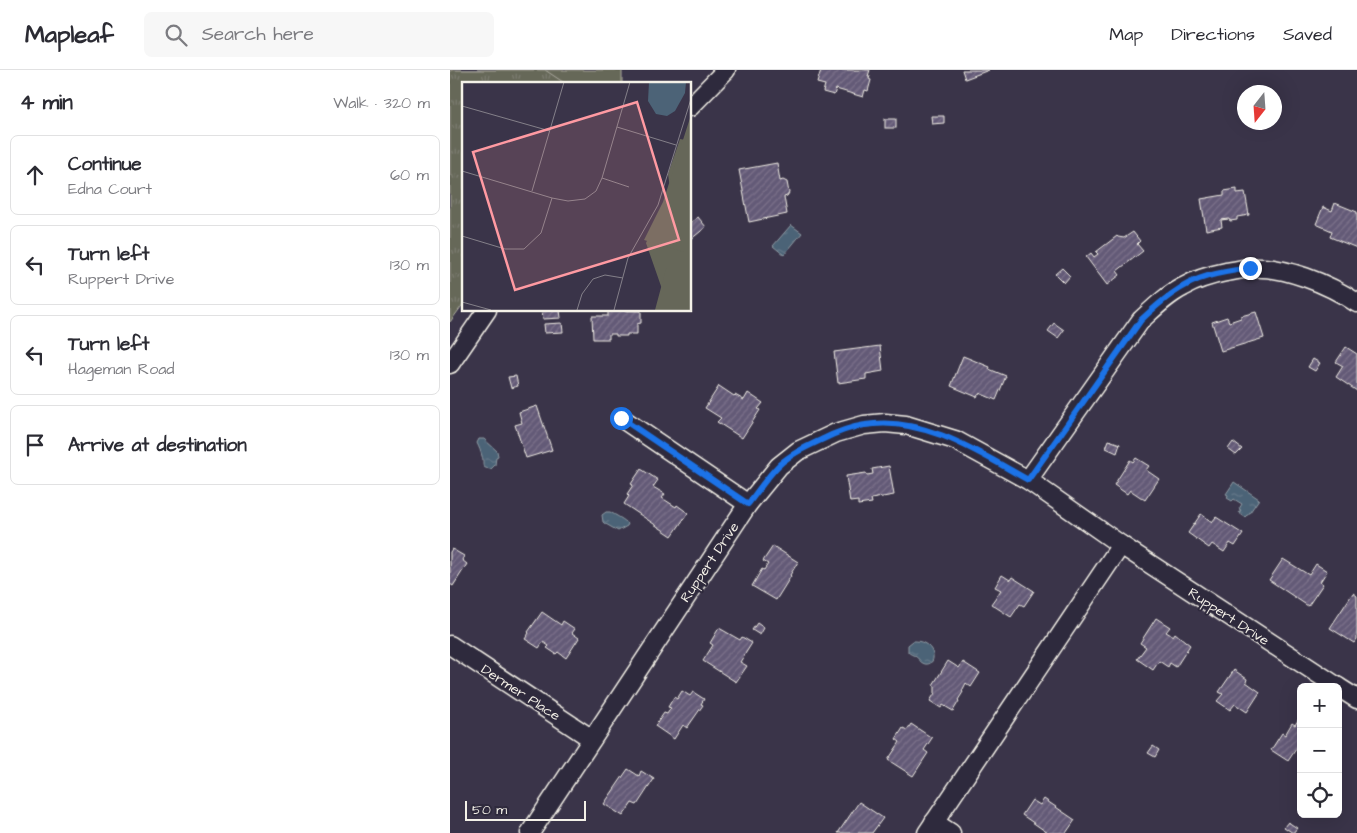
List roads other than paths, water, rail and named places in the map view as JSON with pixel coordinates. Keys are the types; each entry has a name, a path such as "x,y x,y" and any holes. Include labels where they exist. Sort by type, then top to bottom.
{"street":[{"path":"691,105 726,70"},
{"path":"1028,480 1141,320 1160,302 1183,287 1207,276 1250,268 1276,270 1307,278 1347,296 1357,303"},
{"path":"450,364 486,311"},
{"path":"621,418 748,504"},
{"name":"Ruppert Drive","path":"530,833 748,504 779,466 798,451 836,433 864,425 906,425 955,440 1028,480 1120,545 1332,683"},
{"path":"951,833 931,828 1120,545"},
{"name":"Dermer Place","path":"450,645 592,739"},
{"name":"Ruppert Drive","path":"1342,690 1357,699"}],"water":[{"path":"791,225 802,233 784,255 773,246"},
{"path":"479,439 484,439 497,451 498,456 496,457 495,465 491,469 484,467 482,454 477,443"},
{"path":"1234,482 1259,499 1245,517 1239,513 1242,504 1234,499 1232,501 1227,498 1228,495 1226,494"},
{"path":"610,512 622,519 628,524 627,526 618,531 604,523 602,515"},
{"path":"913,641 926,644 930,648 933,657 929,664 921,662 908,652 908,645"}]}
